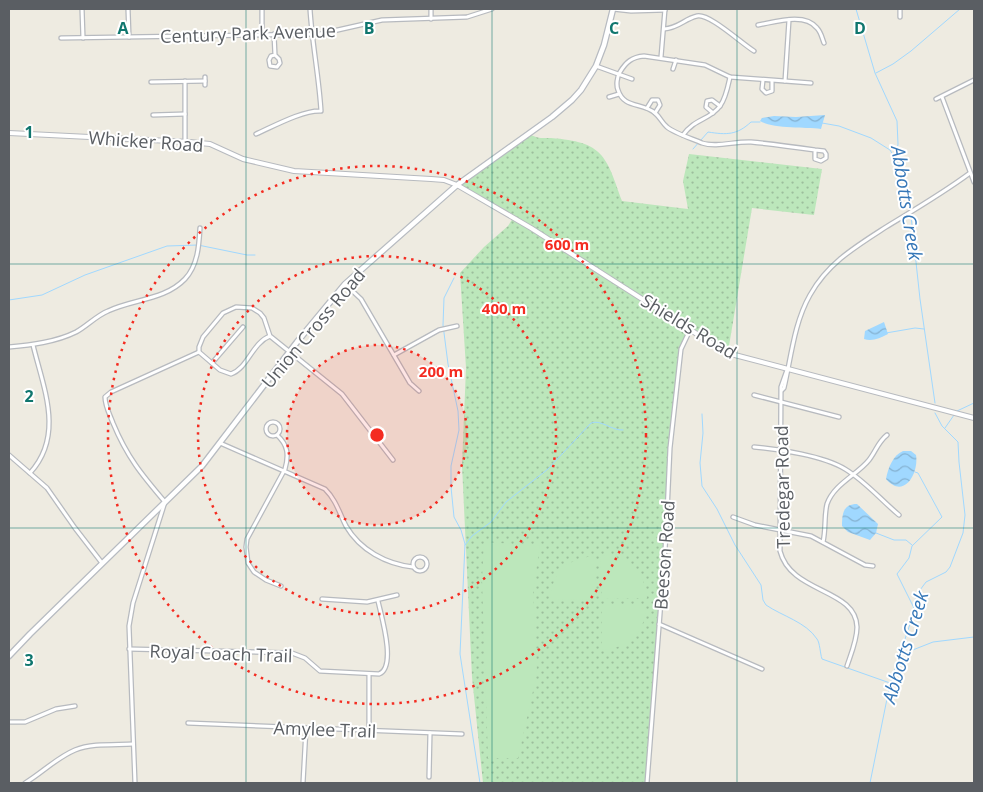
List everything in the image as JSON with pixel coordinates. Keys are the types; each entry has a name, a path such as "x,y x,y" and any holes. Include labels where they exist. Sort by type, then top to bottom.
{"main road":[{"name":"Union Cross Road","path":"9,656 202,466 290,351 345,284 457,185 552,117 580,91 596,66 612,9"}],"street":[{"path":"82,9 83,38"},
{"path":"128,9 129,37"},
{"path":"262,9 262,34"},
{"path":"256,134 303,114 321,111 318,70 311,33 310,9"},
{"path":"431,9 431,19"},
{"name":"Century Park Avenue","path":"61,38 327,33 382,20 467,17 492,9"},
{"path":"612,9 632,11 665,9 661,57"},
{"path":"900,9 900,17"},
{"path":"664,29 674,27 692,18 703,16 710,18 739,41 754,50"},
{"path":"758,25 789,20 812,22 818,28 824,43"},
{"path":"785,81 789,20"},
{"path":"274,34 275,55"},
{"path":"811,83 730,77 705,65 644,56 628,61 618,75 616,86 619,94 628,103 647,108 655,113 668,128 708,144 749,142 815,150"},
{"path":"673,69 676,60"},
{"path":"596,66 632,79"},
{"path":"683,134 697,121 720,106 730,77"},
{"path":"763,80 762,89 766,93 772,91 772,81"},
{"path":"936,99 974,80"},
{"path":"185,81 185,141"},
{"path":"151,82 205,81"},
{"path":"609,97 619,94"},
{"path":"942,97 974,182"},
{"path":"647,108 652,100 658,100 660,105 655,113"},
{"path":"712,113 706,107 707,101 712,100 720,106"},
{"path":"153,115 185,114"},
{"name":"Whicker Road","path":"9,133 185,141 210,144 243,159 294,172 438,179 457,185"},
{"name":"Tredegar Road","path":"847,666 856,630 853,614 842,601 800,578 788,568 780,551 782,390 800,318 809,297 820,279 835,262 855,247 970,173"},
{"name":"Shields Road","path":"457,185 531,228 690,330 731,354 974,418"},
{"path":"9,347 34,345 67,336 110,310 160,295 177,286 186,278 193,266 198,249 200,228"},
{"path":"345,284 361,299 410,383 419,391"},
{"path":"199,352 200,344 223,313 236,306 252,308 260,313 267,324 270,336 342,394 393,460"},
{"path":"394,355 439,330 457,326"},
{"path":"212,364 243,327"},
{"name":"Beeson Road","path":"647,783 666,536 670,448 681,349 690,330"},
{"path":"199,352 225,373 235,372 260,343 270,336"},
{"path":"30,473 42,458 47,445 50,423 34,345"},
{"path":"135,783 129,649 130,624 133,604 165,502 127,454 113,422 105,397 111,392 199,352"},
{"path":"754,395 839,417"},
{"path":"269,423 278,424 280,428 278,435 273,437 267,434 266,429 269,423"},
{"path":"278,435 283,440 288,452 288,459 284,471 247,539 246,547 248,563 254,572 266,580 281,586"},
{"path":"824,542 826,512 830,496 870,459 881,439 886,435"},
{"path":"220,443 325,489 335,500 353,536 364,548 387,560 413,567 418,572 426,568 425,559 418,558 414,560 413,567"},
{"path":"754,447 780,449 832,462 854,475 899,515"},
{"path":"9,455 55,497 75,528 102,563"},
{"path":"733,517 750,524 812,536 865,565 874,566"},
{"path":"322,599 367,602 397,595"},
{"path":"369,730 369,674 383,673 387,659 386,635 378,600"},
{"path":"658,624 762,670"},
{"name":"Royal Coach Trail","path":"129,649 292,653 305,658 320,671 369,674"},
{"path":"9,722 29,721 52,710 75,706"},
{"name":"Amylee Trail","path":"188,723 462,734"},
{"path":"303,783 306,729"},
{"path":"429,777 430,733"},
{"path":"25,783 62,757 76,750 90,747 133,744"}],"green space":[{"path":"529,133 537,137 582,143 592,148 606,162 622,201 688,209 683,181 689,154 822,169 814,215 752,208 728,352 690,330 681,349 670,448 666,536 647,783 483,783 472,677 462,465 466,368 460,273 484,247 508,226 513,218 457,185"},
{"path":"484,542 540,546 533,590 537,673 518,758 488,758 482,580"},
{"path":"600,555 619,558 633,566 642,579 647,598 602,599"},
{"path":"596,556 595,599 550,600 554,581 563,568 577,560"},
{"path":"603,605 646,605 643,624 634,637 621,646 602,650 602,607"}],"water":[{"path":"825,115 821,129 781,127 760,121 762,118 774,116"},
{"path":"884,322 888,334 873,340 864,339 865,331"},
{"path":"903,451 911,451 916,455 916,462 913,476 909,482 899,487 886,479 891,462"},
{"path":"852,504 857,504 878,524 876,533 870,540 848,532 842,526 844,510"}],"waterway":[{"name":"Abbotts Creek","path":"856,9 875,73 897,121 898,144 896,158"},
{"path":"876,73 911,51 960,9"},
{"path":"693,149 708,132 731,133 736,132 751,122 760,122"},
{"name":"Abbotts Creek","path":"822,123 839,126 871,138 890,150 903,171 910,207 920,299 935,403"},
{"path":"9,300 42,295 85,275 167,246 198,245 255,255"},
{"path":"454,278 444,298 443,325 448,364 458,411 459,430 451,466 451,487 454,517 461,530 465,544 460,654 480,783"},
{"path":"886,333 915,328 924,329"},
{"path":"957,411 974,403"},
{"name":"Abbotts Creek","path":"870,783 890,684 911,621 917,594 926,582 946,572 950,567 963,533 965,515 958,442 942,426 935,413"},
{"path":"702,414 703,433 700,463 702,486 717,509 735,545 761,585 763,600 766,605 807,628 818,641 822,659 890,683"},
{"path":"945,428 954,415"},
{"path":"465,545 472,536 491,522 506,502 548,469 591,423 595,422 623,430"},
{"path":"914,608 897,574 909,558 912,546 942,517 918,473 915,472"},
{"path":"876,533 894,540 906,540 912,545"},
{"path":"900,655 933,642 974,637"}]}
